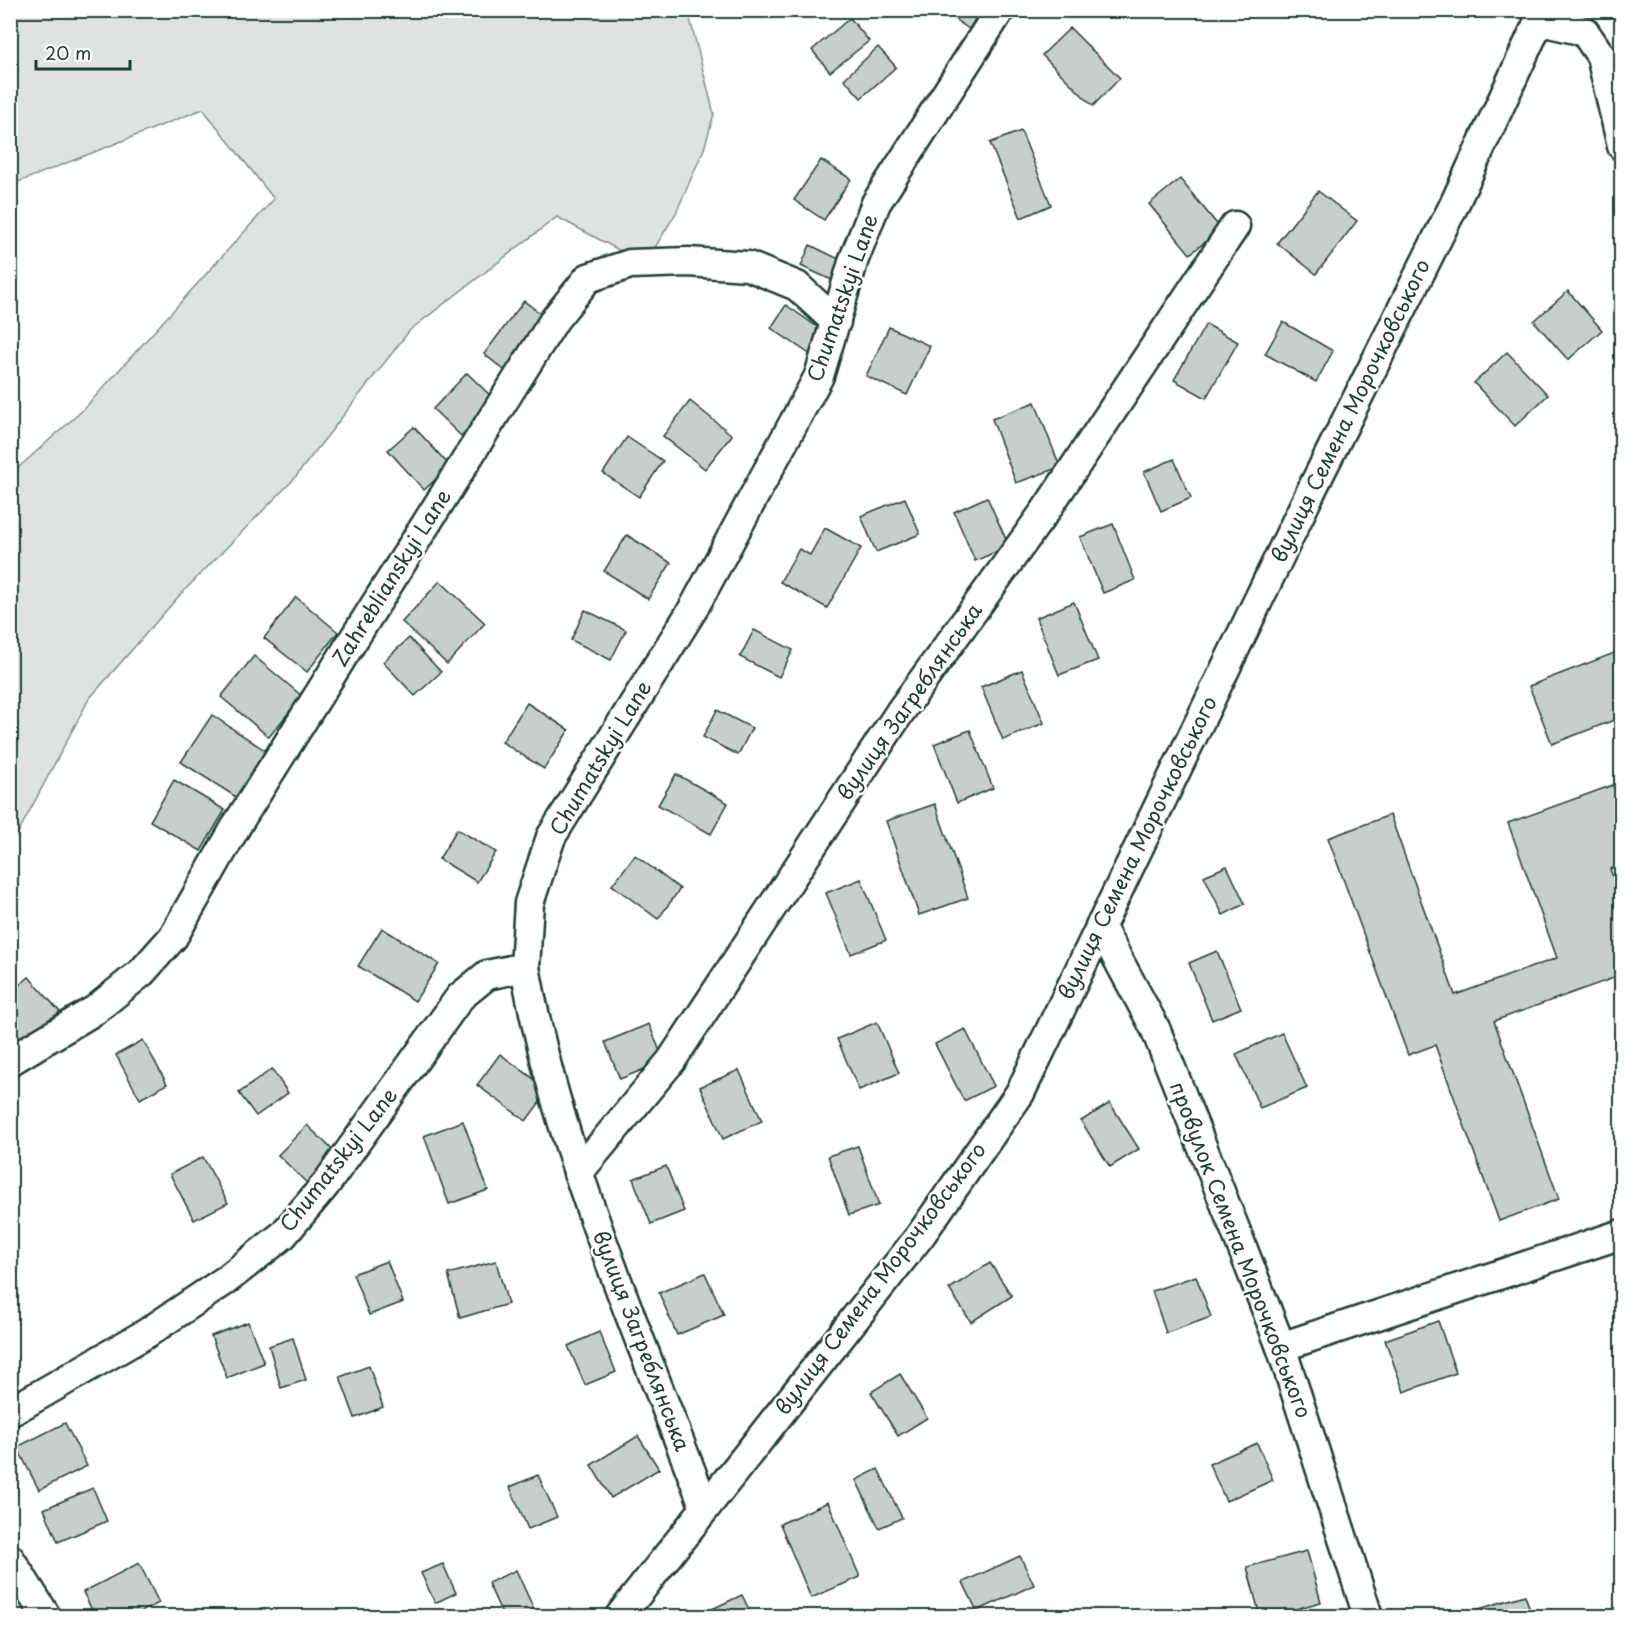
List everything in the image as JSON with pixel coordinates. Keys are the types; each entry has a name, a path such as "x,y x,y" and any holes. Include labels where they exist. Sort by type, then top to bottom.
{"street":[{"name":"Chumatskyi Lane","path":"10,1412 147,1333 226,1280 283,1235 326,1184 460,997 487,975 525,967 529,903 551,837 693,609 819,376 854,259 876,203 1000,10"},
{"path":"1542,16 1584,31 1601,56 1622,146"},
{"name":"вулиця Семена Морочковського","path":"620,1617 920,1236 1020,1093 1314,485 1454,207 1542,16"},
{"name":"вулиця Загреблянська","path":"578,1173 670,1061 900,712 1046,510 1235,226"},
{"name":"Zahreblianskyi Lane","path":"10,1061 95,1010 142,972 173,937 238,823 555,320 588,278 630,264 688,262 748,266 797,286 836,322"},
{"name":"провулок Семена Морочковського","path":"1100,926 1155,1028 1281,1347 1368,1617"},
{"name":"вулиця Загреблянська","path":"525,967 536,1029 578,1173 705,1508"},
{"path":"1281,1347 1622,1234"},
{"path":"10,1559 46,1617"}],"shaded area":[{"path":"11,11 688,11 714,114 704,149 676,213 645,264 557,217 410,330 293,480 178,597 89,699 11,846 10,475 83,410 274,199 203,109 11,185"}],"building":[{"path":"941,10 981,10 969,29"},
{"path":"850,18 869,41 830,72 812,50"},
{"path":"1070,28 1120,78 1093,106 1042,55"},
{"path":"878,47 896,67 861,98 844,79"},
{"path":"1021,131 1051,205 1021,218 990,143"},
{"path":"821,160 851,179 824,220 794,200"},
{"path":"1180,179 1221,229 1190,254 1149,204"},
{"path":"1318,191 1357,221 1316,274 1277,243"},
{"path":"810,245 845,262 836,282 801,266"},
{"path":"1568,291 1602,330 1568,360 1534,321"},
{"path":"524,301 549,320 508,373 484,354"},
{"path":"786,305 826,333 811,355 771,328"},
{"path":"1283,322 1333,351 1316,382 1265,354"},
{"path":"1206,324 1238,342 1206,398 1174,380"},
{"path":"889,327 930,346 907,395 866,376"},
{"path":"1507,352 1548,395 1515,426 1474,383"},
{"path":"467,373 495,400 461,436 433,409"},
{"path":"690,401 732,435 705,469 663,436"},
{"path":"1035,402 1060,467 1016,483 992,419"},
{"path":"414,427 450,466 424,490 388,450"},
{"path":"627,437 663,461 639,497 603,473"},
{"path":"1174,459 1191,498 1161,511 1144,472"},
{"path":"987,497 1009,546 975,561 954,512"},
{"path":"905,498 920,534 876,552 861,516"},
{"path":"1113,524 1135,580 1103,593 1080,537"},
{"path":"825,528 861,548 827,608 780,582 799,549 810,555"},
{"path":"627,535 671,563 648,599 604,571"},
{"path":"440,581 485,623 447,664 402,622"},
{"path":"296,597 338,632 307,672 264,638"},
{"path":"1074,602 1098,660 1059,675 1036,618"},
{"path":"585,610 626,630 611,660 571,640"},
{"path":"754,630 793,650 779,677 740,657"},
{"path":"409,638 441,672 415,696 383,662"},
{"path":"1622,650 1622,717 1552,744 1529,686"},
{"path":"254,656 302,696 269,737 221,697"},
{"path":"1022,670 1044,723 1003,740 981,687"},
{"path":"527,703 569,730 544,769 502,742"},
{"path":"717,710 752,728 738,755 703,737"},
{"path":"212,715 266,751 236,797 181,762"},
{"path":"970,730 993,788 957,803 934,744"},
{"path":"676,774 728,803 711,834 658,805"},
{"path":"174,780 225,810 201,851 150,821"},
{"path":"1613,785 1622,809 1622,865 1610,869 1622,901 1622,975 1494,1021 1559,1199 1499,1221 1435,1045 1408,1055 1328,838 1390,815 1455,995 1557,958 1508,823"},
{"path":"935,804 968,898 919,915 886,821"},
{"path":"457,829 496,852 477,882 439,859"},
{"path":"635,855 680,889 658,919 612,885"},
{"path":"1227,866 1245,904 1223,915 1204,876"},
{"path":"861,879 886,940 851,954 826,893"},
{"path":"382,928 439,964 415,1001 358,966"},
{"path":"1217,951 1241,1008 1212,1020 1189,963"},
{"path":"29,977 60,1012 14,1052 10,1048 10,993"},
{"path":"877,1022 899,1073 859,1090 837,1039"},
{"path":"649,1024 664,1061 620,1079 605,1042"},
{"path":"965,1029 994,1086 964,1101 935,1044"},
{"path":"1282,1033 1307,1088 1260,1108 1236,1054"},
{"path":"143,1040 167,1084 140,1099 116,1055"},
{"path":"500,1054 549,1090 526,1121 477,1085"},
{"path":"272,1069 288,1093 256,1116 239,1093"},
{"path":"739,1070 762,1121 723,1139 700,1087"},
{"path":"1110,1103 1139,1149 1110,1167 1081,1121"},
{"path":"463,1121 488,1190 449,1204 424,1136"},
{"path":"307,1125 339,1156 310,1186 278,1155"},
{"path":"858,1146 879,1205 849,1215 828,1156"},
{"path":"203,1157 228,1203 194,1220 170,1174"},
{"path":"666,1166 684,1211 651,1224 633,1179"},
{"path":"387,1261 403,1302 369,1315 353,1274"},
{"path":"496,1261 508,1304 460,1318 448,1274"},
{"path":"990,1263 1012,1296 971,1322 949,1289"},
{"path":"705,1273 724,1315 677,1335 659,1293"},
{"path":"1196,1276 1211,1317 1166,1333 1152,1291"},
{"path":"1438,1321 1456,1373 1404,1392 1385,1340"},
{"path":"248,1322 264,1363 227,1378 211,1336"},
{"path":"599,1332 616,1372 585,1385 568,1346"},
{"path":"293,1338 306,1380 281,1388 269,1346"},
{"path":"369,1366 383,1407 355,1418 340,1377"},
{"path":"900,1374 927,1418 898,1436 871,1392"},
{"path":"65,1423 87,1466 39,1490 17,1447"},
{"path":"638,1436 659,1469 611,1498 591,1465"},
{"path":"1257,1443 1273,1480 1226,1501 1209,1464"},
{"path":"878,1469 902,1518 879,1528 856,1480"},
{"path":"538,1475 557,1517 528,1529 510,1487"},
{"path":"93,1488 107,1521 58,1542 44,1509"},
{"path":"828,1502 860,1577 811,1598 780,1524"},
{"path":"1307,1551 1321,1602 1270,1616 1260,1616 1247,1567"},
{"path":"1020,1556 1034,1585 977,1611 963,1582"},
{"path":"139,1563 159,1603 133,1616 95,1616 83,1592"},
{"path":"443,1564 456,1593 435,1603 421,1573"},
{"path":"516,1570 537,1616 503,1616 488,1583"},
{"path":"742,1595 752,1616 697,1616"},
{"path":"1525,1595 1532,1616 1471,1616 1469,1612"}]}
